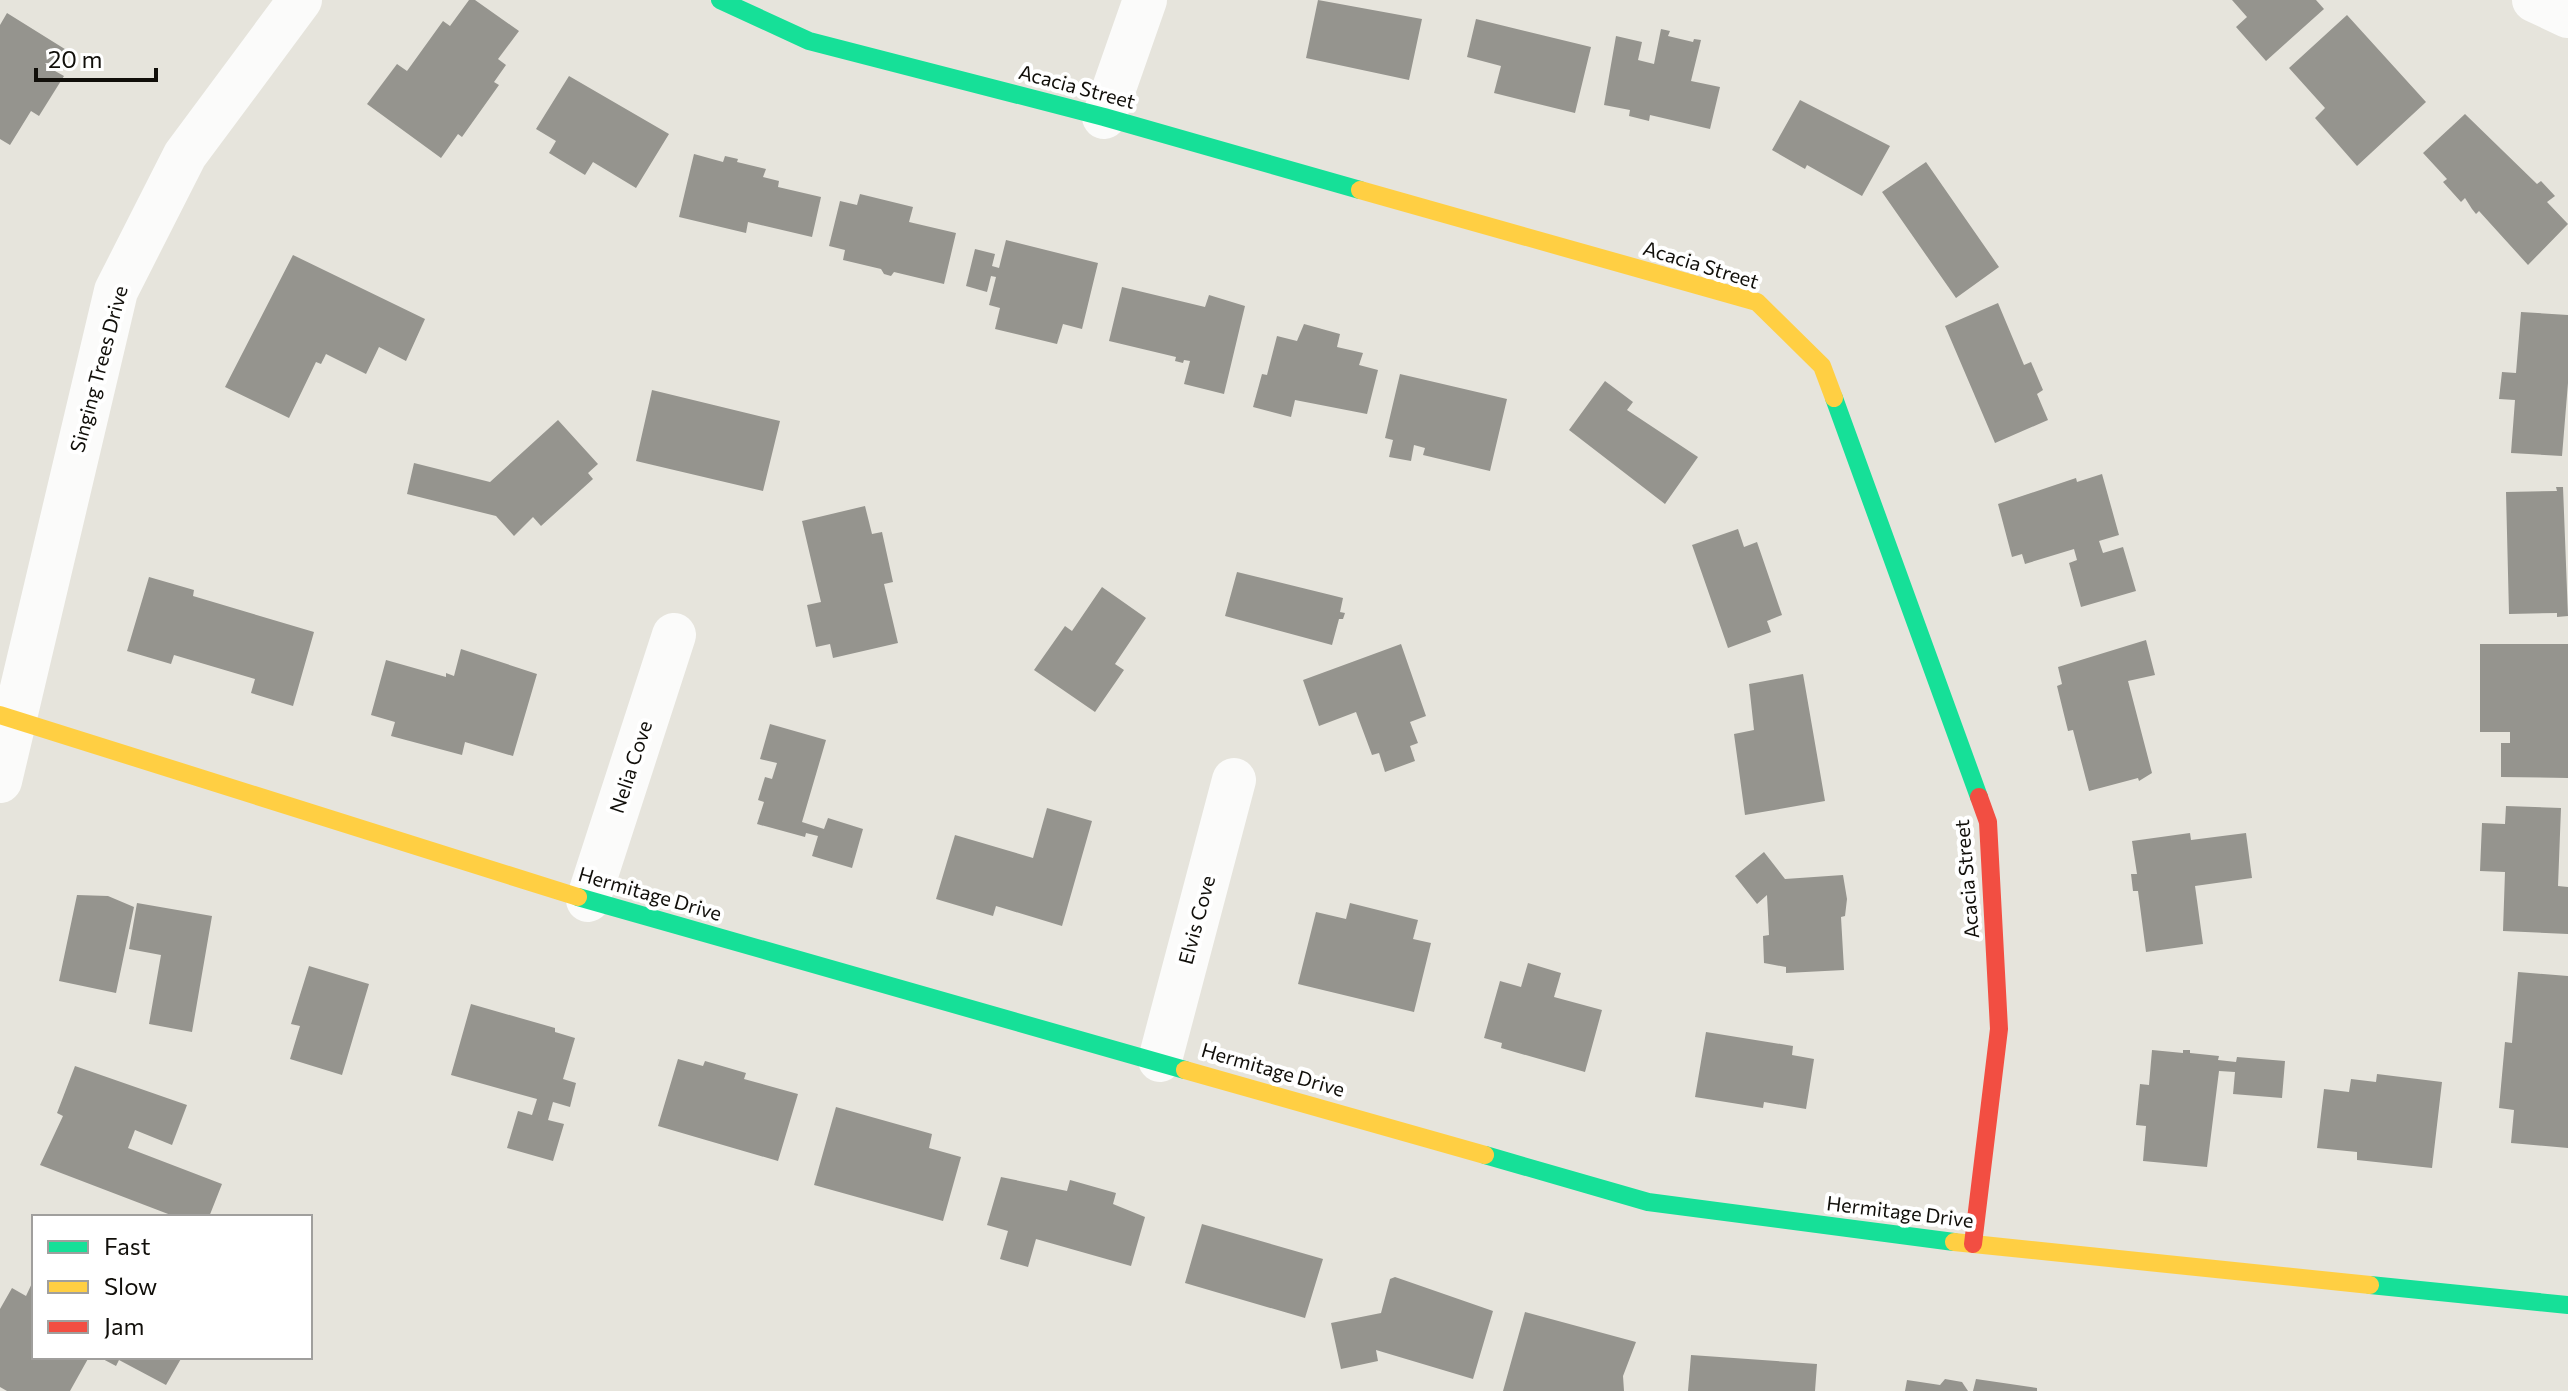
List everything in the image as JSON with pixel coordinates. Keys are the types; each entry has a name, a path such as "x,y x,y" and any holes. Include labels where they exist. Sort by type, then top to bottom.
{"street":[{"name":"Singing Trees Drive","path":"0,781 7,717 116,291 185,155 300,0"},
{"name":"Acacia Street","path":"720,0 809,41 1104,117 1757,302 1822,366 1988,822 1999,1029 1973,1244"},
{"path":"1104,117 1145,0"},
{"path":"2534,0 2568,16"},
{"name":"Nelia Cove","path":"588,900 674,635"},
{"name":"Hermitage Drive","path":"7,717 588,900 1160,1060 1648,1202 1973,1244 2568,1305"},
{"name":"Elvis Cove","path":"1160,1060 1234,780"}],"building":[{"path":"469,0 475,0 519,31 498,59 506,65 494,82 499,85 462,137 458,134 441,158 367,104 397,64 407,71 443,21 450,26"},
{"path":"1318,0 1422,19 1409,80 1306,58"},
{"path":"2232,0 2316,0 2324,9 2266,61 2236,27 2247,17"},
{"path":"7,13 68,51 55,71 64,76 39,116 31,111 10,145 0,139 0,25"},
{"path":"2347,15 2426,102 2357,166 2315,118 2325,108 2289,68"},
{"path":"1476,19 1591,47 1575,113 1494,93 1501,66 1467,57"},
{"path":"1661,29 1670,31 1668,36 1693,42 1694,39 1701,40 1691,81 1720,87 1710,129 1650,115 1649,121 1629,116 1630,110 1604,105 1616,36 1642,42 1638,60 1654,64"},
{"path":"569,76 669,134 636,188 593,162 585,175 549,153 556,141 536,129"},
{"path":"1800,100 1890,146 1862,196 1807,165 1805,169 1772,150"},
{"path":"2465,114 2537,184 2541,181 2555,196 2547,202 2568,224 2528,265 2479,211 2476,214 2465,198 2461,202 2443,182 2447,179 2423,153"},
{"path":"694,154 723,162 725,156 738,159 737,162 766,169 763,177 779,181 778,187 821,197 812,237 748,222 746,233 679,217"},
{"path":"1926,162 1999,267 1956,298 1882,192"},
{"path":"860,194 913,207 909,222 956,233 944,284 894,272 891,276 884,274 881,269 843,260 845,250 829,246 840,201 857,205"},
{"path":"1006,240 1098,263 1082,329 1063,324 1057,344 995,329 1000,308 989,305 996,277 991,276 987,292 966,286 975,249 995,254 992,266 999,268"},
{"path":"293,255 425,319 406,361 379,347 366,374 326,354 321,364 316,362 289,418 225,387"},
{"path":"1122,287 1205,307 1209,295 1245,306 1224,394 1184,384 1190,361 1184,360 1183,363 1175,361 1176,357 1109,341"},
{"path":"1998,303 2024,365 2031,362 2043,390 2037,394 2048,420 1995,443 1945,326"},
{"path":"2521,312 2568,315 2568,383 2562,456 2511,453 2515,400 2499,399 2502,372 2516,373"},
{"path":"1304,324 1340,334 1337,347 1363,353 1359,365 1378,370 1367,414 1295,400 1291,417 1253,407 1262,374 1267,375 1277,336 1297,341"},
{"path":"1400,374 1507,399 1490,471 1423,455 1425,448 1414,445 1411,461 1389,457 1393,440 1385,438"},
{"path":"1605,381 1633,402 1627,410 1698,457 1665,504 1569,430"},
{"path":"652,390 780,421 763,491 636,461"},
{"path":"558,420 598,464 588,473 593,479 541,526 533,517 514,536 496,516 407,494 414,463 490,482"},
{"path":"2102,474 2119,535 2099,541 2103,553 2123,547 2136,591 2081,607 2069,563 2077,560 2074,549 2025,564 2022,554 2012,557 1998,504 2076,478 2077,482"},
{"path":"2556,487 2563,487 2568,616 2557,617 2557,613 2509,614 2506,492 2557,491"},
{"path":"865,506 872,534 882,532 893,582 884,584 898,643 833,658 830,644 816,647 807,605 821,602 802,521"},
{"path":"1738,529 1744,547 1757,542 1782,615 1767,621 1771,632 1728,648 1692,545"},
{"path":"1237,572 1343,598 1340,612 1345,613 1343,619 1339,619 1332,645 1225,616"},
{"path":"149,577 194,590 193,596 314,632 293,706 251,693 255,679 174,655 171,664 127,651"},
{"path":"1102,587 1146,618 1115,664 1124,670 1095,712 1034,670 1065,626 1072,631"},
{"path":"2146,640 2155,675 2128,681 2152,773 2139,781 2138,778 2089,791 2073,730 2068,731 2057,686 2062,684 2058,667"},
{"path":"1401,644 1426,716 1410,722 1418,743 1410,746 1415,761 1385,772 1379,753 1372,755 1356,712 1319,726 1303,680"},
{"path":"2480,644 2568,644 2568,778 2501,777 2501,743 2510,743 2510,732 2480,732"},
{"path":"461,649 537,674 513,756 465,742 462,755 391,736 395,722 371,715 386,660 446,677 446,673 454,676"},
{"path":"1803,674 1825,801 1745,815 1734,734 1754,730 1749,684"},
{"path":"770,724 826,740 802,822 824,829 828,818 863,829 852,868 812,856 818,836 806,833 805,837 757,824 764,802 758,800 765,777 772,779 777,763 760,759"},
{"path":"2506,806 2561,808 2558,886 2568,887 2568,934 2503,931 2505,872 2480,871 2482,823 2505,824"},
{"path":"1047,808 1092,821 1062,926 996,906 993,916 936,899 955,835 1033,858"},
{"path":"2190,833 2191,840 2246,833 2252,878 2195,886 2203,944 2146,952 2138,891 2133,891 2131,874 2137,874 2132,841"},
{"path":"1764,852 1785,879 1843,875 1847,899 1845,916 1841,917 1844,970 1786,973 1786,967 1764,963 1763,936 1769,935 1767,895 1757,904 1735,876"},
{"path":"77,895 108,896 134,907 116,993 59,981"},
{"path":"137,903 212,916 192,1032 149,1024 161,955 129,949"},
{"path":"1350,903 1418,920 1413,939 1431,943 1414,1012 1298,984 1316,912 1346,919"},
{"path":"1528,963 1561,973 1554,997 1602,1010 1585,1072 1501,1048 1502,1043 1484,1038 1500,981 1521,987"},
{"path":"309,966 369,984 342,1075 290,1059 300,1026 291,1024"},
{"path":"2518,972 2568,976 2568,1148 2511,1143 2514,1110 2499,1108 2505,1042 2512,1043"},
{"path":"471,1004 555,1028 555,1032 575,1038 563,1079 576,1083 570,1107 553,1102 548,1120 564,1124 553,1161 507,1148 518,1111 532,1115 537,1099 451,1075"},
{"path":"1706,1032 1793,1046 1792,1055 1814,1059 1806,1109 1764,1102 1763,1108 1695,1097"},
{"path":"2152,1050 2183,1053 2183,1050 2190,1050 2190,1053 2219,1056 2218,1060 2236,1062 2237,1057 2285,1061 2282,1098 2233,1094 2235,1072 2219,1071 2207,1167 2143,1161 2146,1126 2136,1125 2140,1084 2149,1085"},
{"path":"678,1059 703,1066 705,1061 746,1073 744,1079 798,1094 778,1161 658,1126"},
{"path":"75,1066 187,1105 172,1145 135,1130 128,1148 222,1184 210,1215 171,1215 40,1165 63,1116 57,1113"},
{"path":"2377,1074 2442,1082 2432,1168 2357,1160 2357,1152 2317,1148 2324,1089 2349,1092 2351,1079 2376,1082"},
{"path":"836,1107 932,1134 929,1148 961,1157 943,1221 814,1185"},
{"path":"1001,1177 1067,1191 1070,1180 1116,1193 1113,1204 1145,1217 1131,1266 1036,1239 1028,1267 1000,1259 1008,1231 987,1225"},
{"path":"1202,1224 1323,1259 1305,1318 1185,1283"},
{"path":"1395,1277 1493,1311 1473,1379 1376,1350 1378,1361 1341,1369 1331,1323 1381,1313 1390,1279"},
{"path":"32,1283 32,1359 88,1359 70,1391 7,1391 0,1387 0,1309 12,1288 26,1296"},
{"path":"1525,1312 1636,1342 1623,1376 1624,1391 1503,1391"},
{"path":"1691,1355 1817,1364 1815,1391 1688,1391"},
{"path":"103,1359 181,1359 166,1385 119,1360 116,1366"},
{"path":"1945,1379 1962,1382 1968,1391 1905,1391 1907,1380 1940,1385"},
{"path":"1976,1379 2037,1388 2037,1391 1973,1391"}],"traffic: fast":[{"path":"720,0 809,41 1104,117 1360,190"},
{"path":"1834,398 1979,797"},
{"path":"578,897 1185,1070"},
{"path":"1485,1155 1648,1202 1954,1242"},
{"path":"2370,1285 2568,1305"}],"traffic: slow":[{"path":"1360,190 1757,302 1822,366 1834,398"},
{"path":"0,715 578,897"},
{"path":"1185,1070 1485,1155"},
{"path":"1954,1242 2370,1285"}],"traffic: jam":[{"path":"1973,1244 1999,1029 1988,822 1979,797"}]}
